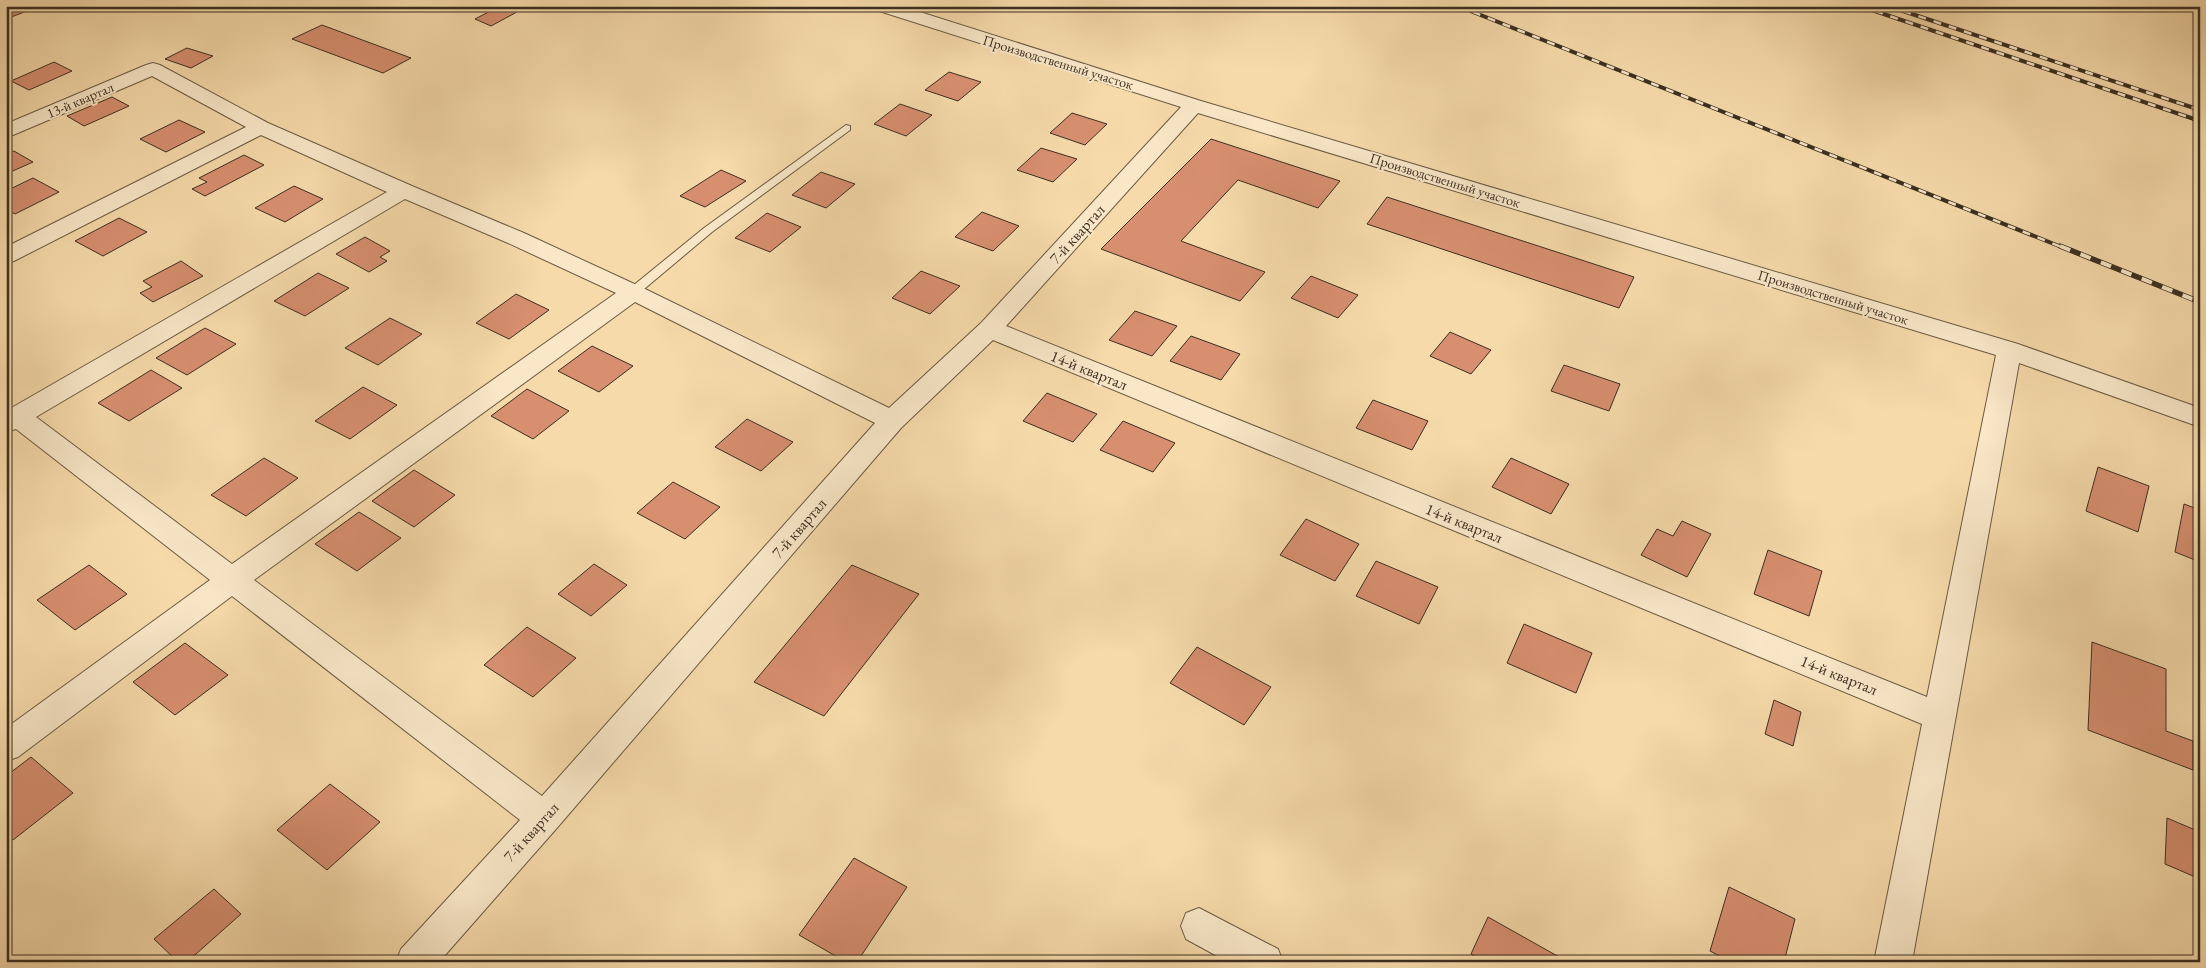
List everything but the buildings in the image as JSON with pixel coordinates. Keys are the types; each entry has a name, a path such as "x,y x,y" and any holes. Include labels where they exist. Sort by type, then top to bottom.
{"street":[{"name":"Производственный участок","path":"882,6 1194,105 2009,350 2200,418"},
{"name":"13-й квартал","path":"6,132 153,69 261,127"},
{"name":"7-й квартал","path":"414,962 544,818 892,421 990,330 1194,105"},
{"path":"6,256 261,127 404,191 516,238 633,292 892,421"},
{"path":"404,191 12,420 232,580 544,818"},
{"path":"6,747 232,580 633,292"},
{"name":"14-й квартал","path":"990,330 1938,716"},
{"path":"1893,962 1938,716 2009,350"},
{"path":"1199,926 1265,962"}],"lane":[{"path":"633,292 708,230 846,128"}],"railway":[{"path":"1458,6 2064,248"},
{"path":"1860,6 2200,121"},
{"path":"1888,6 2200,110"},
{"path":"2060,246 2200,302"}]}
